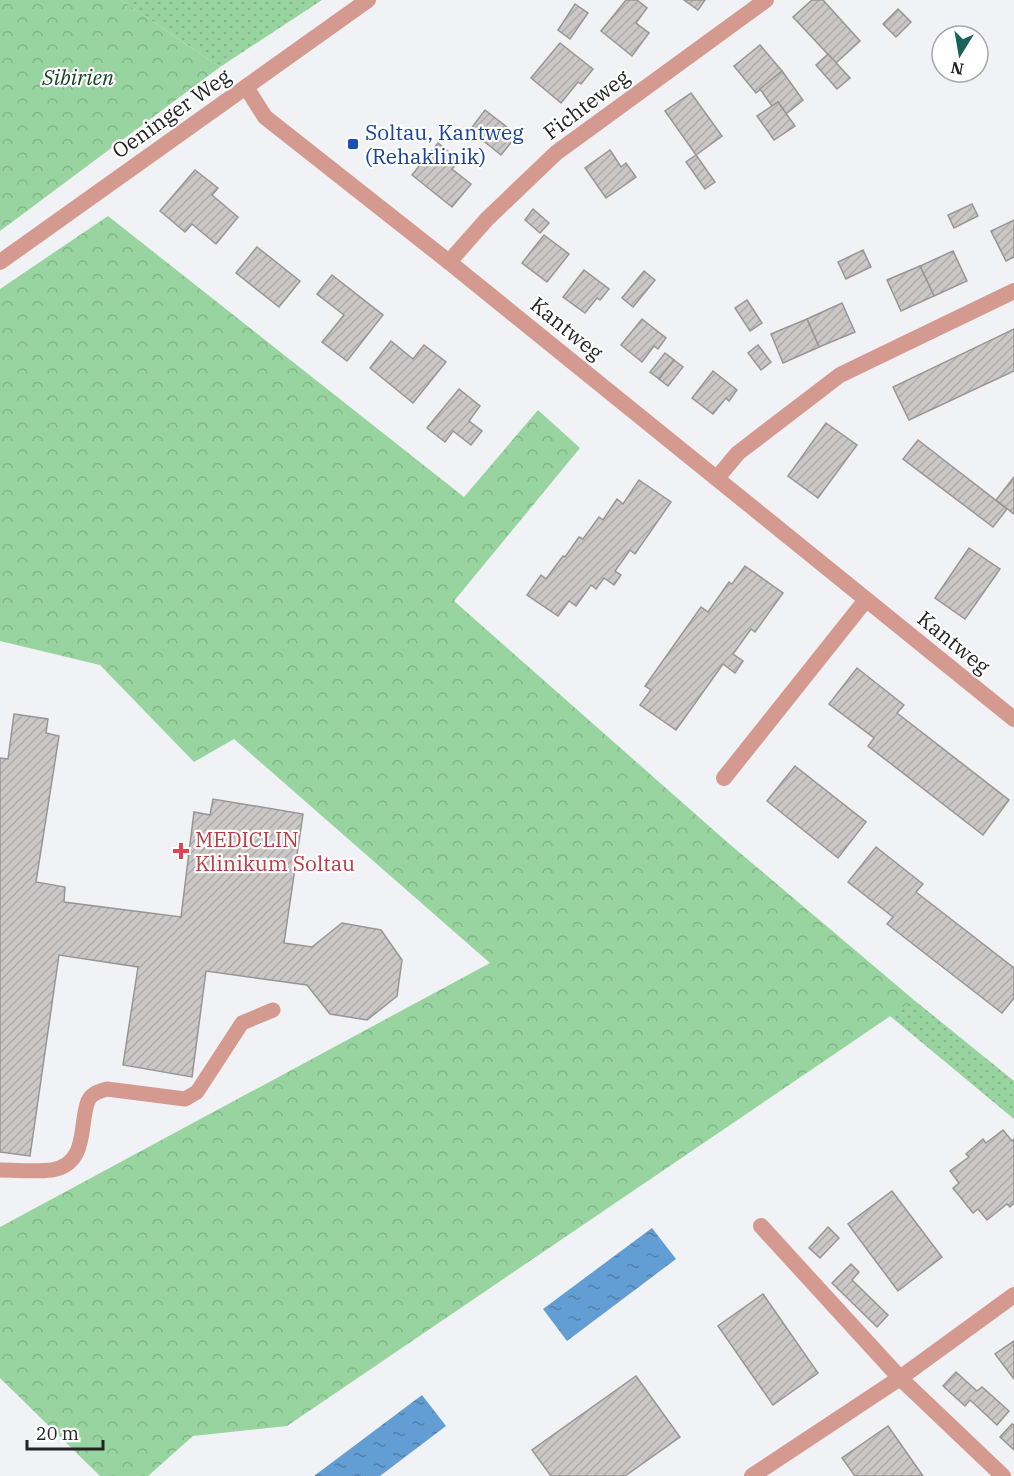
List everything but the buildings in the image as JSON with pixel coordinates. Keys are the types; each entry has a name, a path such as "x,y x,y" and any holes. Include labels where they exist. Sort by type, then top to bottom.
{"street":[{"name":"Oeninger Weg","path":"0,262 368,0"},
{"name":"Fichteweg","path":"449,262 487,219 556,153 766,0"},
{"name":"Kantweg","path":"246,87 265,117 449,262 1014,719"},
{"path":"717,478 738,453 840,375 1014,291"},
{"path":"724,778 866,601"},
{"path":"761,1226 900,1378 1003,1476"},
{"path":"752,1476 900,1378 1014,1294"}],"lane":[{"path":"0,1170 53,1170 65,1165 74,1156 82,1141 88,1100 96,1092 107,1089 185,1098 197,1092 242,1023 273,1010"}],"green space":[{"name":"Sibirien","path":"0,0 121,0 220,67 0,231"},
{"path":"121,0 322,0 220,67"},
{"path":"108,216 464,497 538,410 580,448 454,601 727,842 914,1000 287,1426 193,1436 148,1476 100,1476 0,1378 0,1227 490,963 234,739 194,762 100,665 0,641 0,289"},
{"path":"914,1000 1014,1081 1014,1119 890,1016"}],"water":[{"path":"652,1228 676,1259 567,1341 543,1309"},
{"path":"422,1395 446,1426 380,1476 314,1476"}],"place":[{"name":"Soltau, Kantweg (Rehaklinik)","path":"353,144"},
{"name":"MEDICLIN Klinikum Soltau","path":"181,851"}]}
